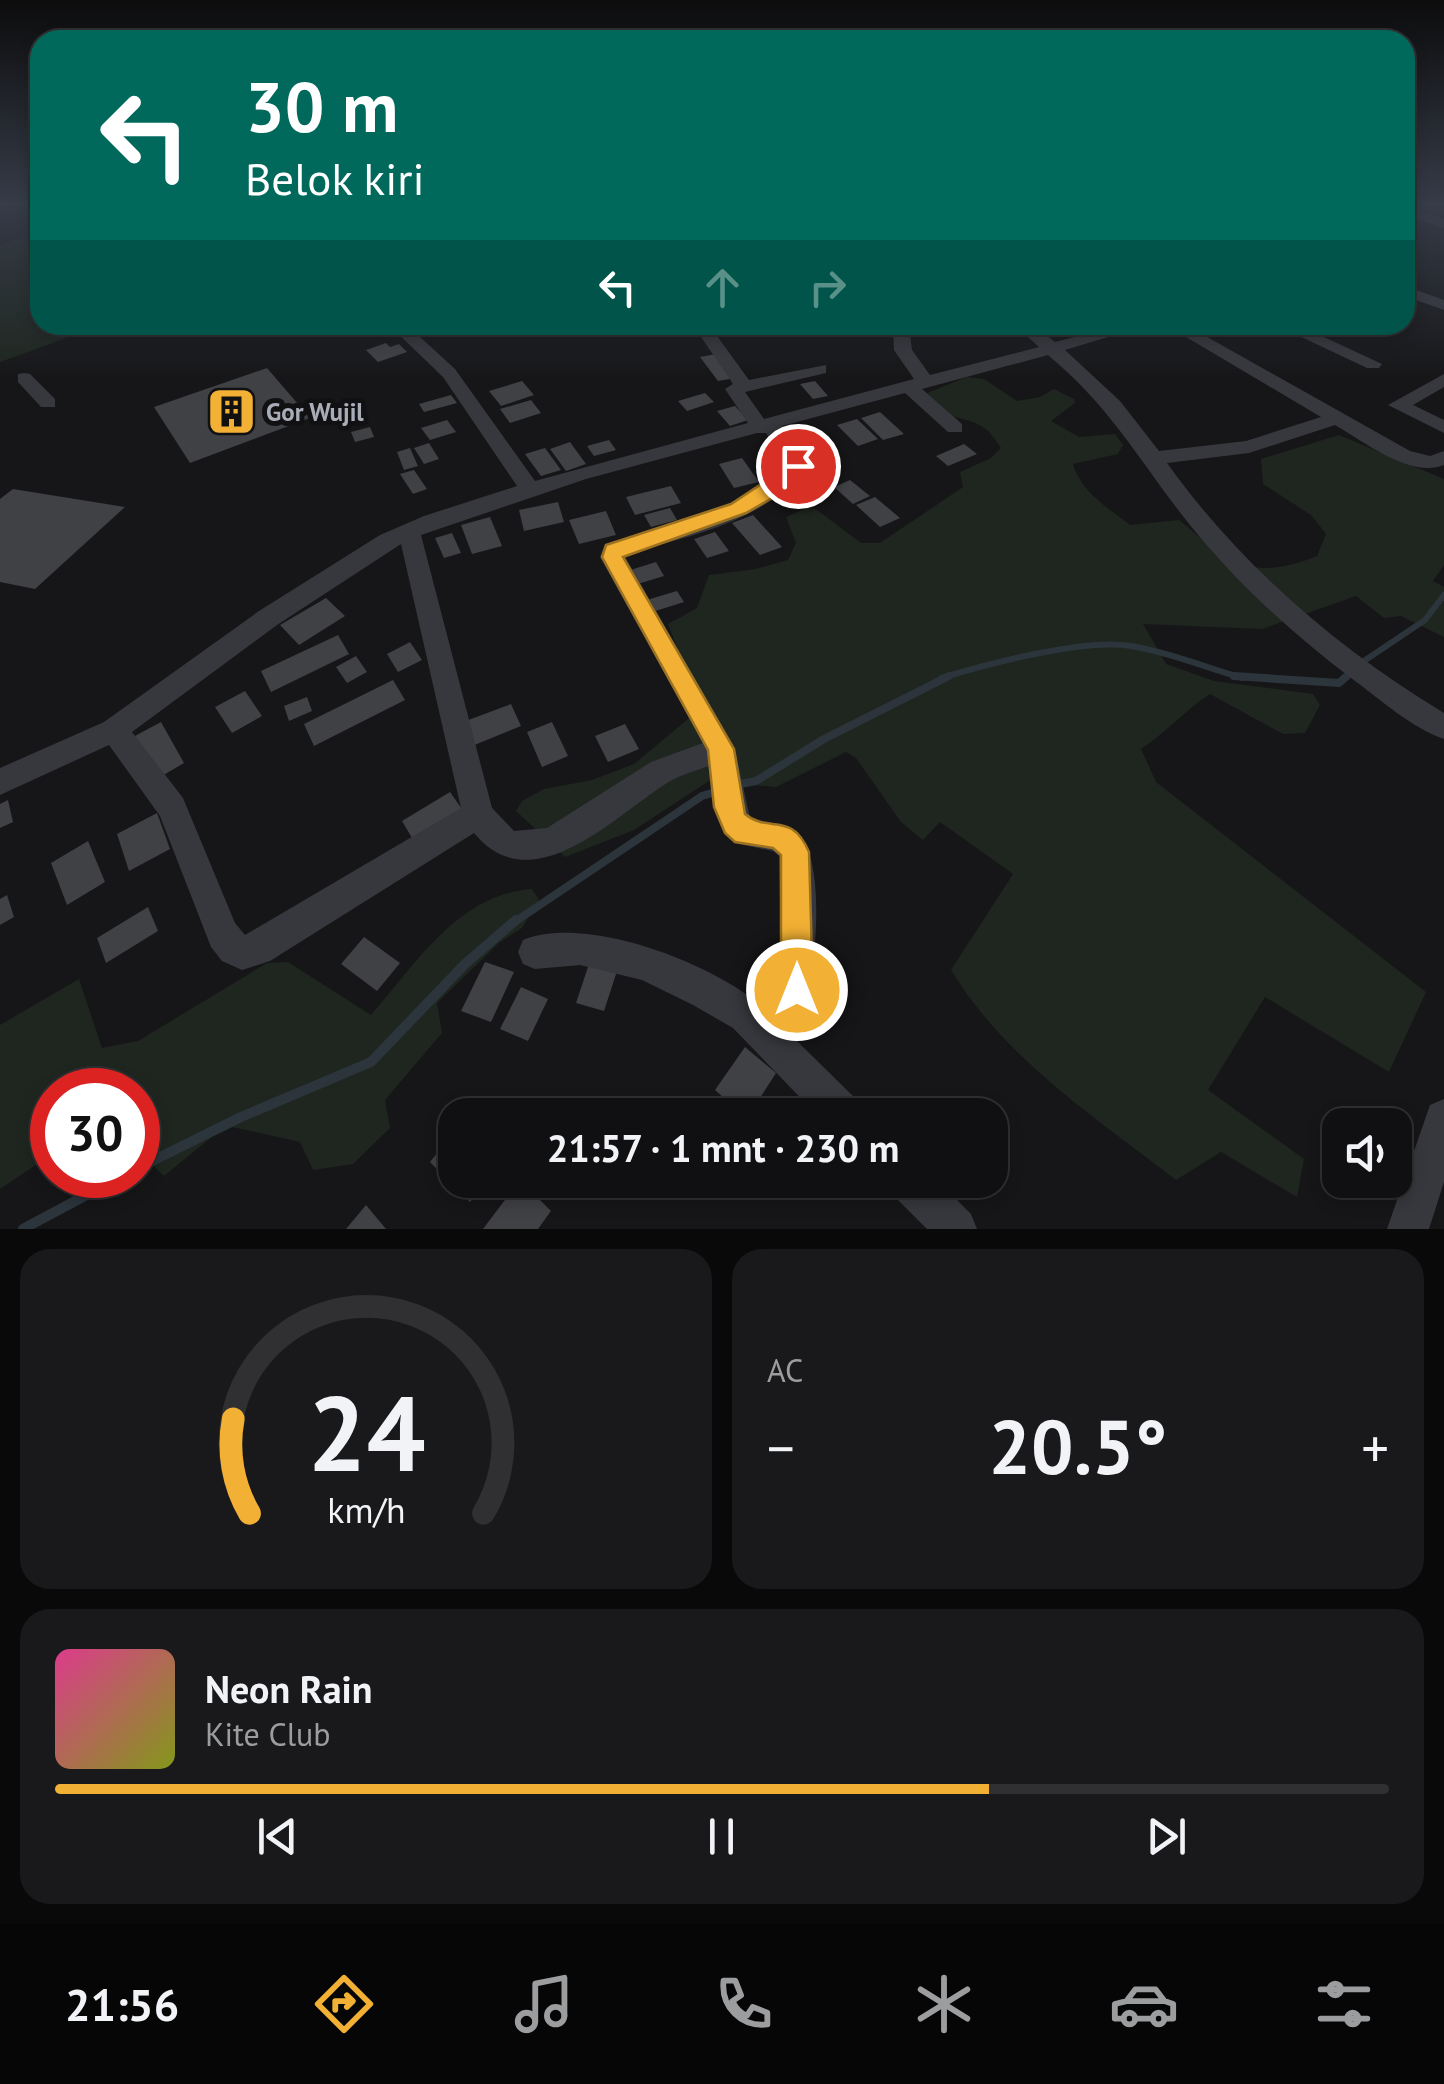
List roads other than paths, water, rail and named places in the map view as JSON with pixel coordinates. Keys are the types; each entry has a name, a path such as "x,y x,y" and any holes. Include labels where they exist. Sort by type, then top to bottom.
{"street":[{"path":"1415,295 1444,305"},
{"path":"408,335 449,373 530,489"},
{"path":"708,335 743,385"},
{"path":"901,335 902,350 917,385 954,428"},
{"path":"1036,335 1093,383 1207,530 1259,584 1351,664 1444,727"},
{"path":"0,782 114,730 268,618 408,532 467,507 1106,335"},
{"path":"1192,335 1403,455 1433,463 1444,457"},
{"path":"1307,335 1373,364"},
{"path":"774,1043 787,1021 797,990 795,852 778,835 745,833 728,807 724,759 612,557 614,550 738,508 781,482 798,466 734,392 743,385 820,368"},
{"path":"24,378 48,403"},
{"path":"1444,380 1398,404 1444,427"},
{"path":"1153,458 1250,446 1339,417"},
{"path":"408,532 478,814 500,843 512,847 540,846 557,839 660,771 724,759"},
{"path":"114,730 172,808 223,934 234,950 242,953 258,948 478,814"},
{"path":"536,952 580,948 646,964 746,1015 827,1098"},
{"path":"1408,1229 1444,1119"},
{"path":"926,1198 956,1229"}],"waterway":[{"path":"1361,663 1425,620 1444,595"},
{"path":"941,678 1036,654 1112,645 1159,652 1237,676"},
{"path":"1344,678 1352,671"},
{"path":"735,785 756,781 824,739 949,676"},
{"path":"1237,676 1339,683 1347,676"},
{"path":"1237,676 1243,678"},
{"path":"513,923 702,796 718,791"},
{"path":"160,1157 241,1117 371,1062 465,964 516,920"},
{"path":"23,1229 81,1198"}],"place":[{"name":"Gor Wujil","path":"231,412"}]}
